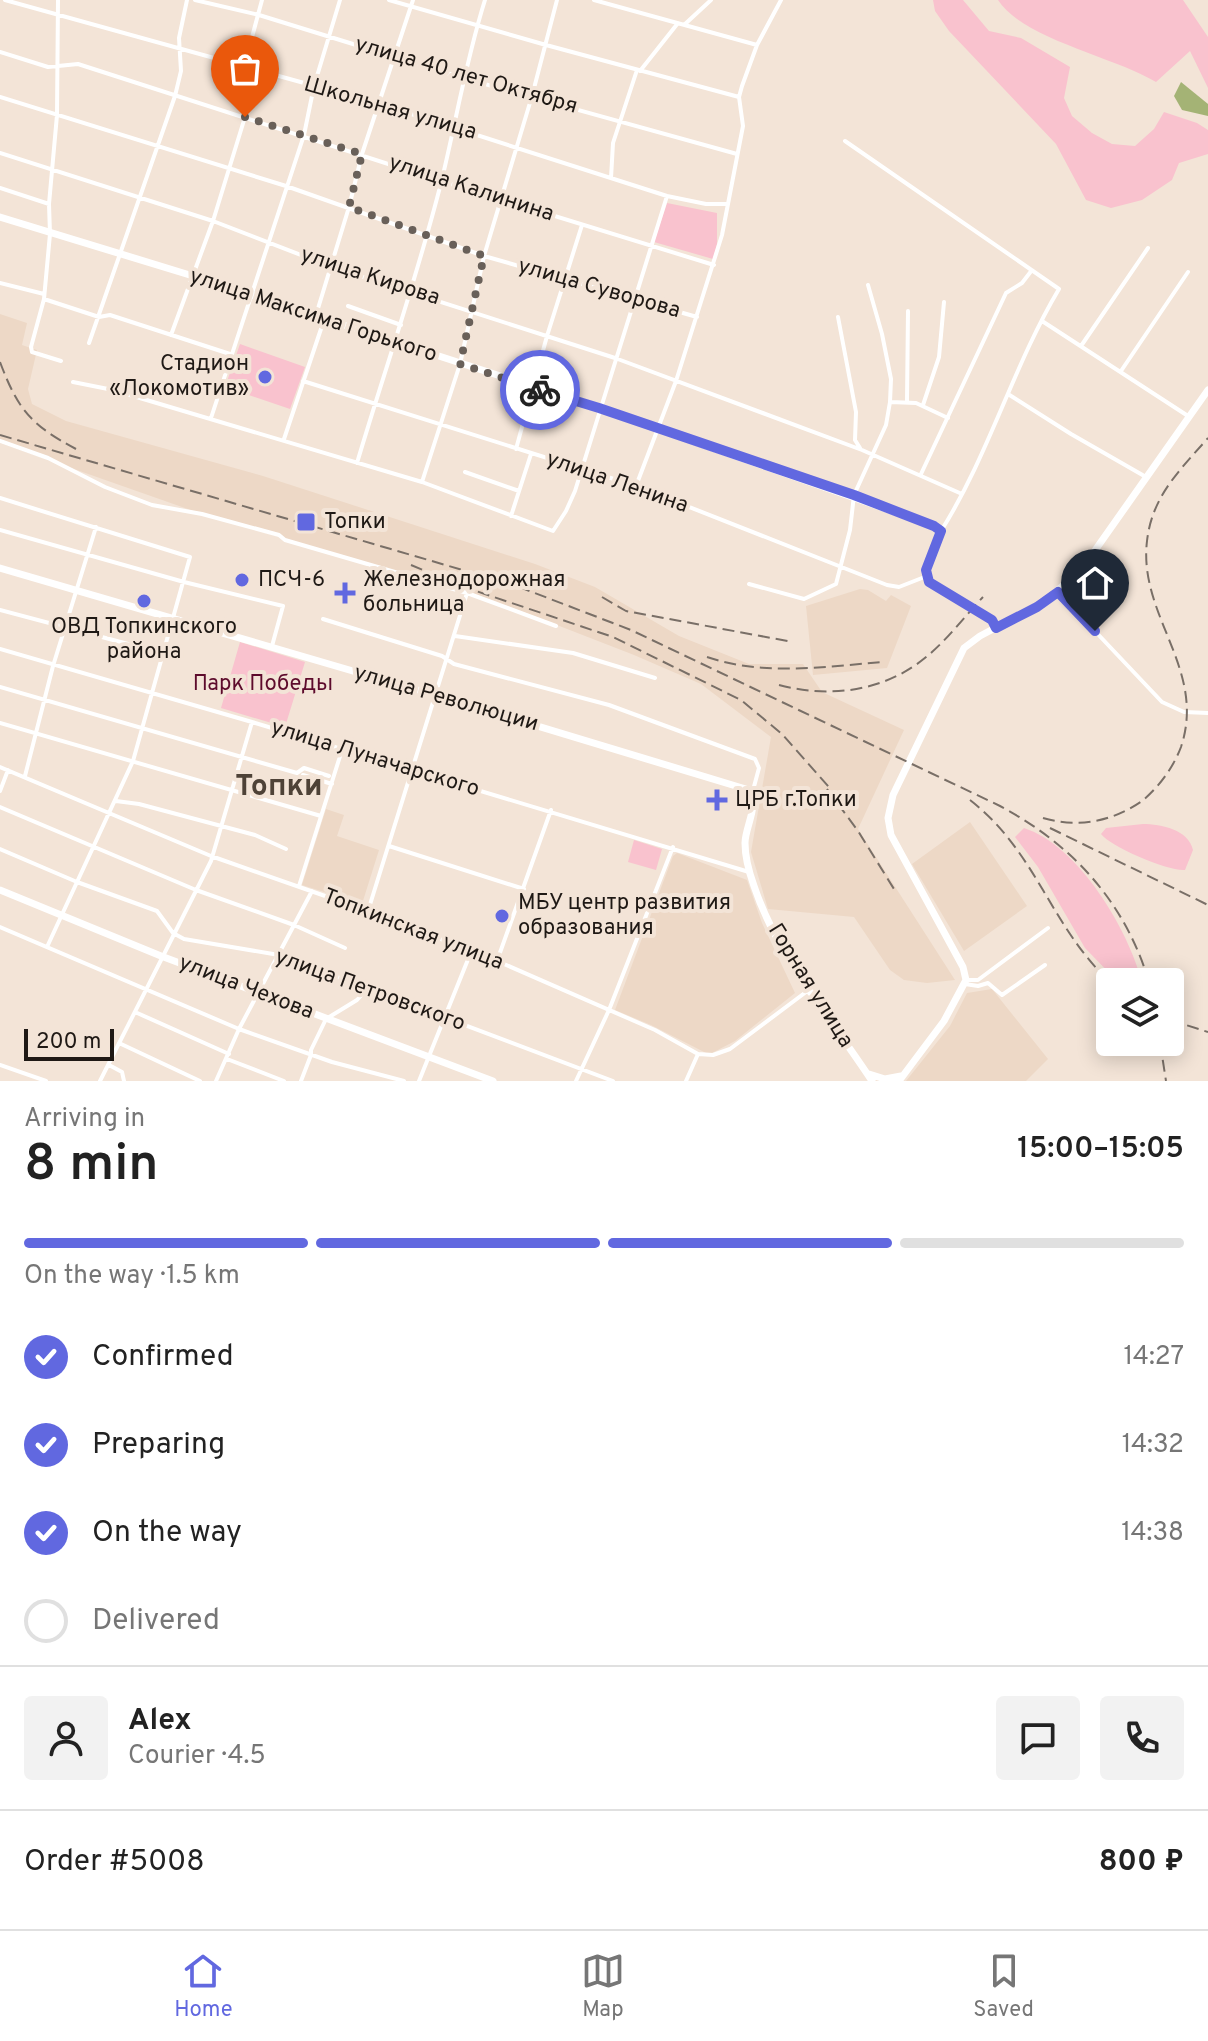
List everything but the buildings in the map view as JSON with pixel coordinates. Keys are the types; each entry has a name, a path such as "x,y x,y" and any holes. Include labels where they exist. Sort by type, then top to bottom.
{"street":[{"name":"Школьная улица","path":"5,0 380,104 667,196 706,204 727,204"},
{"path":"58,0 57,115 49,204 50,234 44,297 32,340 32,352 61,361"},
{"path":"89,343 175,96 181,71 179,38 187,0"},
{"name":"улица 40 лет Октября","path":"195,0 259,15 463,78 737,154"},
{"path":"171,335 213,221 245,117 255,74 243,66 262,0"},
{"path":"211,418 304,135 314,86 340,0"},
{"path":"389,0 739,97"},
{"path":"315,317 332,267 362,154 413,0"},
{"path":"357,463 412,292 441,181 463,78 485,0"},
{"path":"422,482 460,364 484,256 557,0"},
{"path":"594,0 757,45"},
{"path":"611,178 618,121 638,70 681,24 711,0"},
{"path":"636,486 676,381 714,265 743,126 739,97 757,45 782,0"},
{"name":"улица Калинина","path":"0,52 58,67 78,64 714,265"},
{"name":"улица Суворова","path":"0,97 286,186 484,256 697,317"},
{"path":"845,141 1059,289 962,494 941,531 927,576 934,587 994,624"},
{"name":"улица Кирова","path":"0,153 213,221 332,267 615,358 873,454 962,494"},
{"path":"0,188 49,204"},
{"path":"73,382 211,418 422,482 553,531 566,511 581,469 667,196"},
{"name":"улица Максима Горького","path":"0,217 193,276 599,408 854,495 941,531"},
{"path":"516,449 582,225"},
{"path":"1081,346 1148,248"},
{"path":"921,474 1006,293 1022,283 1032,270"},
{"path":"1121,371 1188,272"},
{"path":"0,283 99,317 110,315 230,354"},
{"path":"749,584 804,599 834,587 842,567 854,495 886,425 890,402 891,379 868,285"},
{"path":"923,405 939,357 944,302"},
{"path":"348,306 401,325"},
{"path":"907,401 908,311"},
{"path":"838,317 855,404 855,440 862,450"},
{"path":"283,439 324,320"},
{"path":"1042,321 1190,417"},
{"name":"улица Ленина","path":"303,381 636,486 896,587 927,576"},
{"path":"870,1077 900,1079 944,1021 966,982 963,967 891,835 889,809 915,744 964,648 994,624 1037,607 1058,592 1084,566 1208,390"},
{"path":"1008,394 1148,478"},
{"path":"890,402 907,401 923,405 949,418"},
{"path":"0,441 48,458 105,487 152,505 202,514 279,535 285,540 467,593 556,626"},
{"path":"511,516 531,454"},
{"path":"465,472 519,491"},
{"path":"0,498 190,557 133,761 47,947"},
{"path":"25,776 34,732 96,527"},
{"path":"0,530 184,582 283,606 271,648"},
{"name":"улица Революции","path":"0,568 435,695 746,789 752,794"},
{"path":"1058,592 1156,698 1184,712 1208,713"},
{"path":"368,911 467,593"},
{"path":"0,610 162,653"},
{"path":"323,619 454,664 609,705 755,759 759,768 752,794"},
{"path":"455,636 573,653 655,678"},
{"name":"улица Луначарского","path":"0,649 551,810 749,872"},
{"path":"0,687 297,773 304,768 329,776"},
{"path":"100,1081 211,856 252,722"},
{"path":"0,723 321,816"},
{"path":"299,886 342,750"},
{"name":"Топкинская улица","path":"0,767 211,856 368,911 497,961 672,1038 698,1054"},
{"path":"0,791 8,770"},
{"path":"303,775 332,784"},
{"name":"Горная улица","path":"752,794 754,801 745,838 749,872 771,927 870,1077"},
{"path":"116,801 139,804 255,835 286,849"},
{"path":"0,807 196,890 294,925 345,948"},
{"path":"497,961 551,810"},
{"path":"389,846 524,889"},
{"path":"576,1081 609,1010 673,847"},
{"name":"улица Петровского","path":"0,849 77,882 157,911 173,933 192,941 279,955 613,1081"},
{"name":"улица Чехова","path":"0,890 161,956 493,1081"},
{"path":"216,1081 239,1029 312,891"},
{"path":"0,927 239,1029 311,1055 404,1081"},
{"path":"966,982 978,980 1048,928"},
{"path":"419,1081 471,952"},
{"path":"966,982 978,986 988,983 1002,995 1045,965"},
{"path":"301,1081 326,1019 357,1000 367,989"},
{"path":"686,1081 698,1054 713,1055 730,1049 810,989"},
{"path":"135,1012 284,1081"},
{"path":"119,1043 200,1081"},
{"path":"0,1065 46,1081"},
{"path":"109,1065 122,1072 124,1081"}],"shaded area":[{"path":"1181,82 1208,104 1208,116 1182,110 1174,96"},
{"path":"0,314 27,323 22,345 37,350 28,389 32,404 66,421 263,476 535,564 595,587 679,636 749,664 803,664 822,692 904,730 858,829 955,980 927,983 904,980 890,970 854,917 768,909 751,852 771,737 701,684 495,601 202,514 0,443"},
{"path":"860,589 868,590 886,601 891,595 911,606 887,668 813,675 806,606"},
{"path":"326,809 344,815 337,836 379,850 362,904 302,885"},
{"path":"970,822 1027,906 964,951 912,864"},
{"path":"677,853 747,880 762,923 795,993 735,1041 708,1054 615,1010 673,856"},
{"path":"992,989 1048,1059 1026,1081 906,1081 950,1026 967,993"}],"green space":[{"path":"933,0 963,0 989,31 1021,38 1070,67 1064,98 1072,116 1092,133 1112,144 1135,146 1154,129 1164,112 1208,130 1208,154 1179,163 1172,180 1142,200 1111,208 1086,200 1056,144 949,31 935,11"},
{"path":"998,0 1183,0 1208,37 1208,88 1190,51 1156,82 1027,26 1010,14"},
{"path":"667,203 717,213 717,244 713,259 654,242"},
{"name":"Стадион «Локомотив»","path":"240,344 305,367 290,409 225,387"},
{"name":"Парк Победы","path":"240,642 305,662 285,727 221,708"},
{"path":"1143,824 1166,827 1186,838 1193,850 1185,870 1141,858 1101,834 1106,828"},
{"path":"1024,828 1044,838 1064,852 1082,871 1113,915 1137,968 1104,968 1085,948 1038,867 1015,837"},
{"path":"634,840 662,849 656,870 628,862"}],"railway":[{"path":"0,362 13,392 28,414 37,424 76,449"},
{"path":"0,435 514,585 631,630 1026,821 1073,858 1111,901 1144,968"},
{"path":"1043,818 1081,823 1119,814 1154,790 1178,755 1187,719 1185,692 1152,594 1147,568 1147,541 1161,497 1208,438"},
{"path":"411,565 464,587 613,637 741,700 782,734 836,795"},
{"path":"602,597 626,611 793,642"},
{"path":"779,685 840,691 898,676 932,652 983,597"},
{"path":"707,657 728,663 772,668 882,662"},
{"path":"827,789 894,889"},
{"path":"970,800 1012,842 1072,937 1097,968"},
{"path":"1050,828 1208,905"},
{"path":"1184,1024 1208,1032"},
{"path":"1162,1056 1166,1081"}],"way so far":[{"path":"245,117 362,154 349,207 484,256 460,364 540,390"}],"place":[{"name":"Стадион «Локомотив»","path":"265,377"},
{"name":"Топки","path":"306,522"},
{"name":"ПСЧ-6","path":"242,580"},
{"name":"Железнодорожная больница","path":"345,593"},
{"name":"ОВД Топкинского района","path":"144,601"},
{"name":"ЦРБ г.Топки","path":"717,800"},
{"name":"МБУ центр развития образования","path":"502,916"}],"district":[{"name":"Топки","path":"279,787"}],"route":[{"path":"540,390 854,495 934,526 941,531 926,570 929,582 992,620 996,628 1037,607 1058,592 1095,631"}]}
